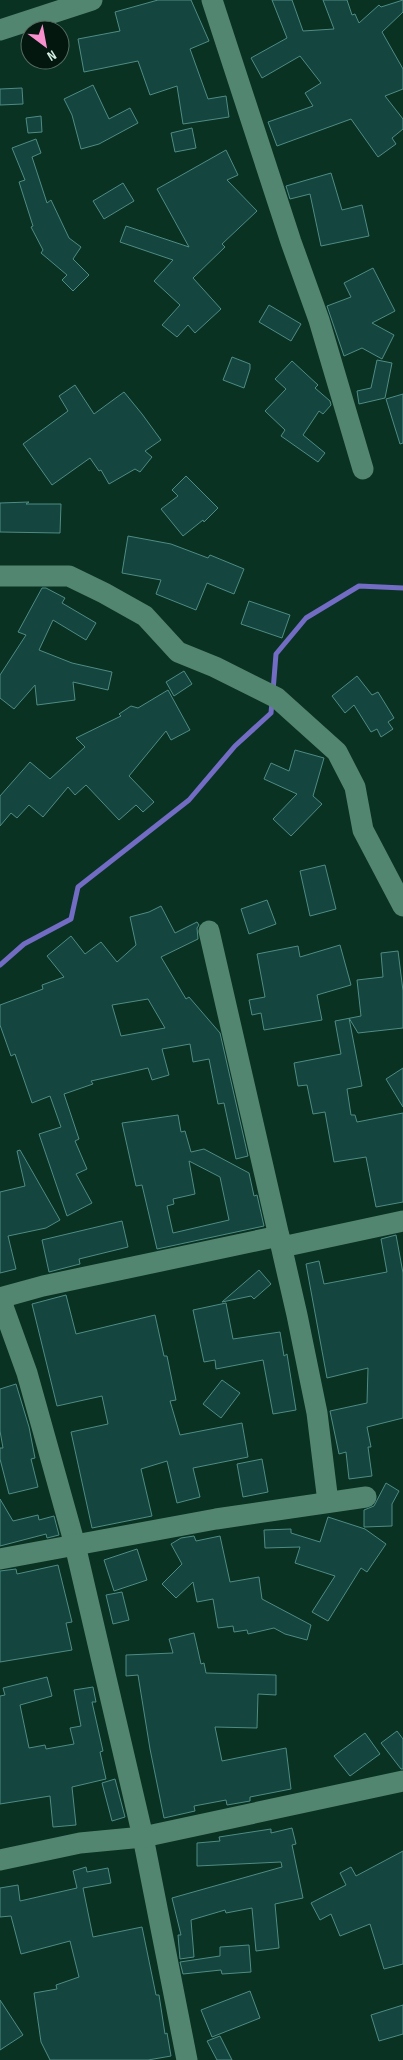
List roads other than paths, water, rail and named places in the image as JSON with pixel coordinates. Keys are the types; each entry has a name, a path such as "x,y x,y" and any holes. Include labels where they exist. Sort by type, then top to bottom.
{"street":[{"path":"0,30 92,0"},
{"path":"212,0 291,242 319,320 364,469"},
{"path":"0,576 69,576 145,616 178,652 215,667 277,698 337,752 355,787 363,830 403,906"},
{"path":"208,931 280,1242 317,1413 328,1502"},
{"path":"187,2060 143,1837 75,1545 27,1373 0,1298 43,1286 403,1221"},
{"path":"0,1559 216,1519 366,1497"},
{"path":"0,1860 80,1843 143,1837 403,1781"}],"waterway":[{"path":"273,691 276,654 306,618 359,586 403,588"},
{"path":"0,965 24,944 71,919 78,887 189,800 235,746 271,713 272,702"}]}
